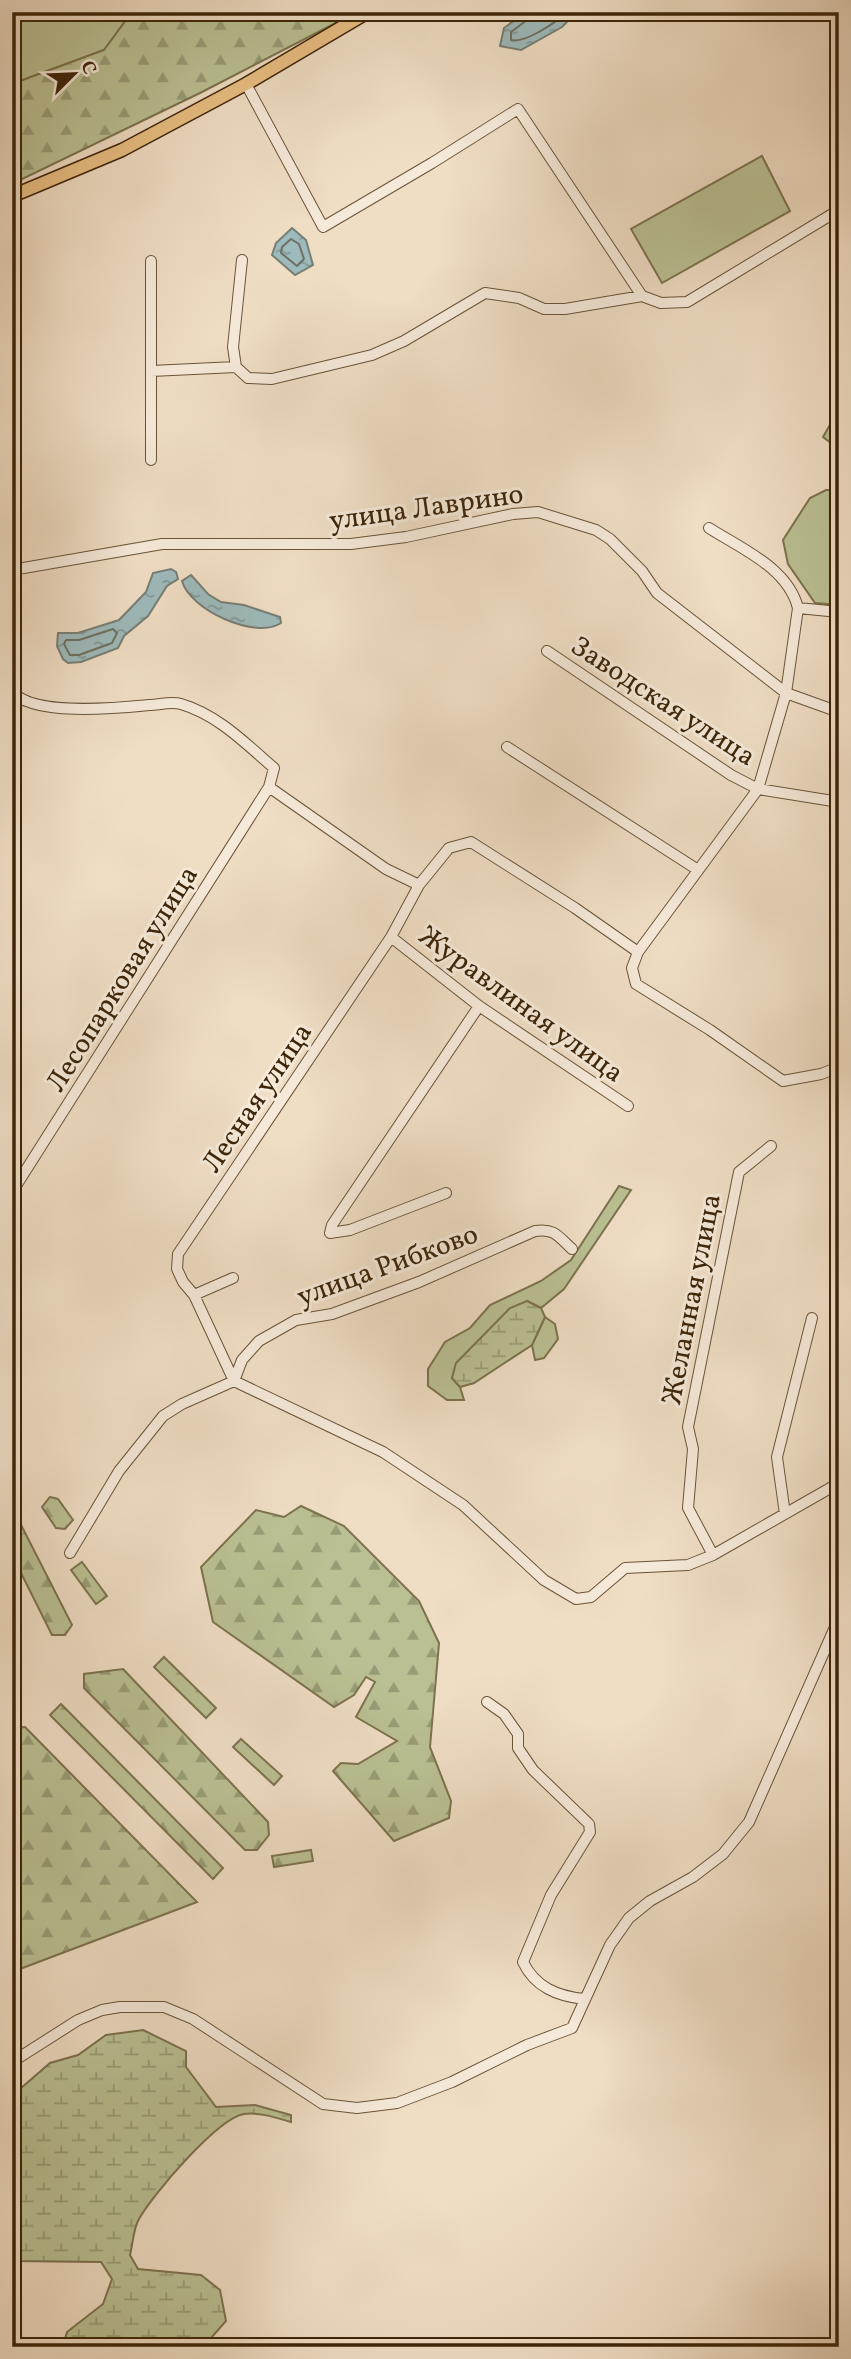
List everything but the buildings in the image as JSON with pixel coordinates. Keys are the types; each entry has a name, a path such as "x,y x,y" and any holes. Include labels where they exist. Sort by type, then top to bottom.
{"main road":[{"path":"12,196 122,150 246,84 368,12"}],"street":[{"path":"246,84 323,226 518,109 640,296"},
{"path":"242,260 233,347 236,367 248,378 272,379 372,355 404,341 485,293 519,298 544,309 565,309 640,296 661,303 687,302 839,210"},
{"path":"151,261 151,460"},
{"path":"150,371 236,367"},
{"name":"улица Лаврино","path":"12,570 162,544 351,544 406,537 513,514 538,512 596,530 610,539 642,570 657,593 786,693 839,712"},
{"path":"709,528 773,569 794,593 798,608 786,693 758,789 638,952 632,968 636,984 710,1030 783,1081 821,1074 839,1067"},
{"path":"798,608 839,612"},
{"name":"Заводская улица","path":"547,651 731,775 758,789 839,802"},
{"path":"12,751 14,694 51,708 105,709 178,703 214,718 274,768 269,787 386,869 419,885"},
{"path":"507,747 698,870"},
{"name":"Лесопарковая улица","path":"12,1192 269,787"},
{"name":"Лесная улица","path":"234,1381 194,1295 177,1269 178,1254 391,937 419,885 449,848 471,842 638,952"},
{"name":"Журавлиная улица","path":"391,937 478,1006 628,1106"},
{"path":"446,1193 350,1230 330,1233 332,1225 478,1006"},
{"name":"Желанная улица","path":"713,1555 688,1508 693,1449 688,1427 739,1172 771,1146"},
{"name":"улица Рибково","path":"234,1381 242,1360 259,1341 296,1320 332,1314 419,1282 534,1231 547,1229 572,1249"},
{"path":"194,1295 233,1278"},
{"path":"785,1514 777,1457 812,1318"},
{"path":"70,1553 119,1471 163,1416 182,1404 234,1381 383,1451 463,1504 544,1580 576,1599 590,1597 625,1568 688,1564 713,1555 839,1483"},
{"path":"12,2062 78,2020 102,2010 120,2007 164,2007 193,2019 323,2104 357,2108 397,2102 452,2082 527,2045 572,2028 610,1945 629,1918 650,1901 693,1877 723,1854 749,1822 839,1618"},
{"path":"487,1702 504,1714 518,1734 518,1748 533,1770 589,1824 590,1832 551,1895 523,1962 547,1991 564,1997 584,1999"}],"green space":[{"path":"12,12 56,12 58,15 132,12 104,50 12,84"},
{"path":"132,12 357,12 200,93 12,184 12,84 104,50"},
{"path":"762,156 790,211 662,283 631,229"},
{"path":"839,409 839,444 836,447 823,437"},
{"path":"826,490 839,490 839,605 815,603 788,564 783,540 810,498"},
{"path":"619,1186 631,1190 564,1289 541,1308 527,1301 452,1378 460,1387 464,1400 447,1400 428,1386 428,1369 445,1342 470,1328 490,1305 541,1281 571,1260"},
{"path":"527,1301 541,1308 545,1317 532,1345 474,1383 460,1387 452,1378 456,1363 510,1308"},
{"path":"545,1317 555,1324 558,1339 544,1358 535,1360 532,1345"},
{"path":"50,1497 58,1499 73,1520 65,1529 56,1528 42,1507"},
{"path":"301,1506 344,1526 419,1601 439,1643 430,1747 451,1801 449,1818 394,1841 333,1771 341,1763 358,1764 397,1741 356,1717 375,1682 366,1677 354,1695 334,1707 213,1622 201,1567 256,1510 284,1517"},
{"path":"12,1511 72,1625 65,1635 52,1635 12,1555"},
{"path":"82,1562 107,1596 96,1604 71,1570"},
{"path":"164,1657 216,1708 206,1718 154,1667"},
{"path":"123,1669 268,1822 269,1835 257,1850 245,1850 84,1688 84,1674"},
{"path":"61,1704 223,1868 213,1879 50,1715"},
{"path":"25,1727 197,1902 12,1972 12,1728"},
{"path":"241,1739 282,1776 274,1785 233,1747"},
{"path":"311,1850 313,1861 274,1867 272,1856"},
{"path":"143,2030 186,2051 186,2067 216,2107 255,2105 291,2115 291,2122 256,2114 244,2114 233,2119 218,2129 187,2159 157,2193 137,2223 130,2255 138,2269 201,2275 220,2290 226,2321 204,2346 69,2347 64,2342 67,2332 103,2304 112,2279 101,2262 12,2261 12,2096 50,2063 78,2055 106,2035"}],"water":[{"path":"526,12 577,12 562,27 521,50 500,46 504,28"},
{"path":"292,228 306,240 313,265 295,275 272,255 276,243"},
{"path":"171,569 176,572 178,579 167,586 148,616 124,636 118,648 81,662 68,663 63,659 57,646 58,633 78,633 119,620 146,592 153,573"},
{"path":"191,575 208,594 221,602 244,605 280,617 281,623 256,628 210,612 197,602 182,581"}]}
